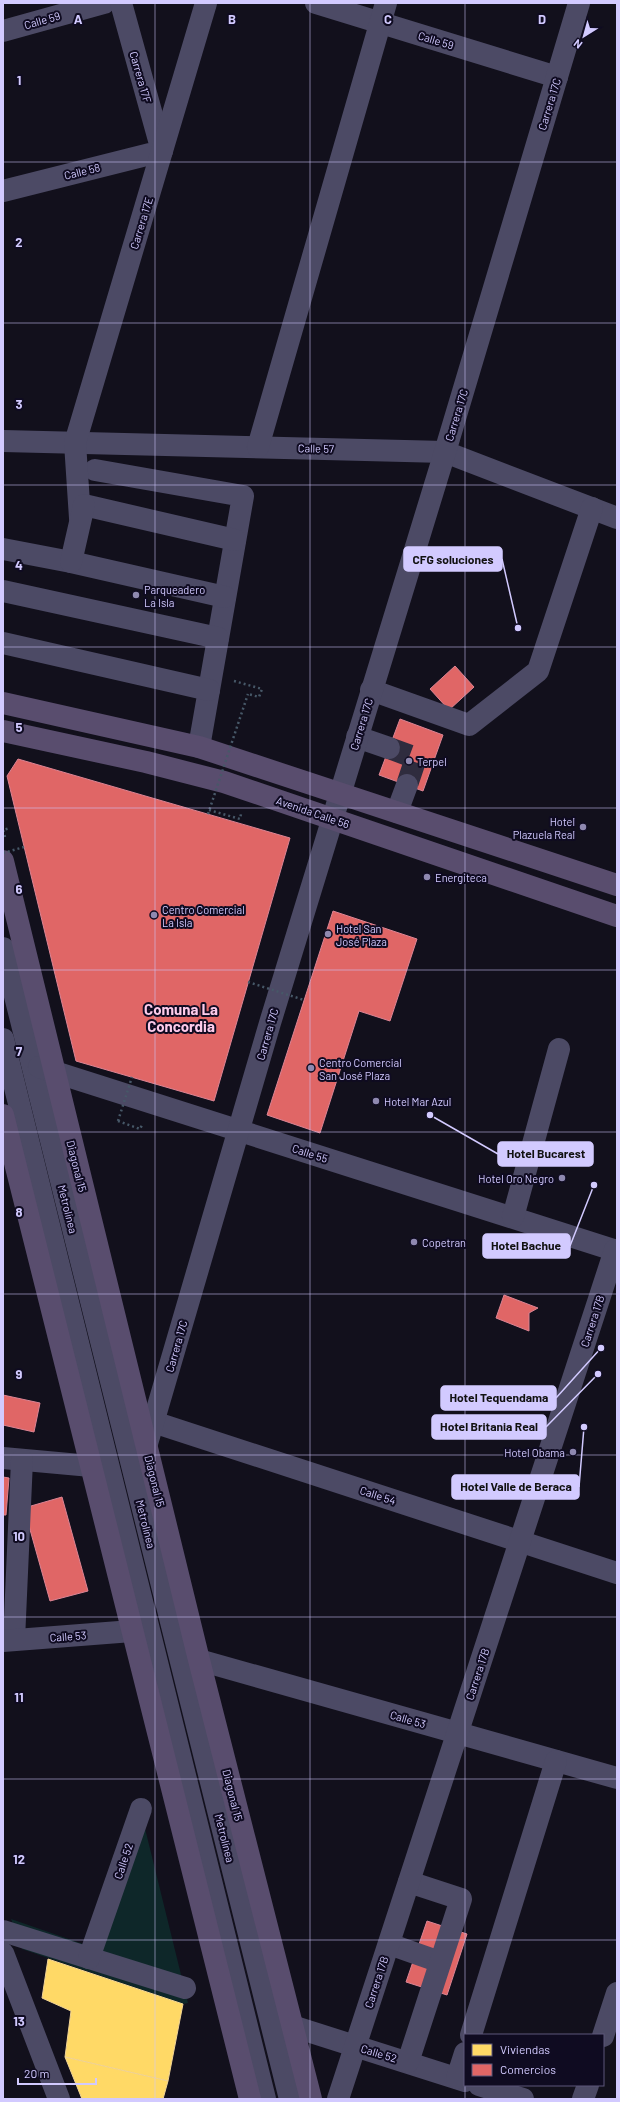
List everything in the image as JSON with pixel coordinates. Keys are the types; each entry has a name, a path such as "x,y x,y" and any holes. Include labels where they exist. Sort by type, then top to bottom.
{"main road":[{"path":"3,703 199,747 617,885"},
{"name":"Avenida Calle 56","path":"3,731 190,772 332,818 617,916"},
{"name":"Diagonal 15","path":"3,861 53,1071 147,1420 146,1447 311,2099"},
{"path":"3,1115 250,2099"}],"street":[{"name":"Calle 59","path":"3,31 104,3"},
{"name":"Carrera 17F","path":"121,3 162,151"},
{"name":"Carrera 17E","path":"75,443 206,3"},
{"name":"Calle 59","path":"316,3 383,13 557,77"},
{"name":"Carrera 17C","path":"147,1420 239,1130 332,818 445,452 579,3"},
{"path":"258,447 383,13"},
{"name":"Calle 58","path":"3,191 162,151"},
{"name":"Calle 57","path":"3,441 445,452 617,518"},
{"path":"75,443 82,512"},
{"path":"71,562 82,512 104,444"},
{"path":"95,470 243,496 199,747"},
{"path":"371,690 469,726 538,671 592,508"},
{"path":"82,512 235,540"},
{"path":"3,549 71,562 225,597"},
{"path":"3,591 218,638"},
{"path":"3,643 211,682"},
{"path":"357,737 389,748"},
{"path":"397,812 407,784"},
{"name":"Metrolínea","path":"3,948 290,2099"},
{"path":"513,1217 559,1049"},
{"name":"Calle 55","path":"5,1051 32,1065 616,1250"},
{"name":"Metrolínea","path":"5,1051 265,2099"},
{"name":"Carrera 17B","path":"338,2099 616,1250"},
{"name":"Calle 54","path":"147,1420 617,1573"},
{"path":"9,1640 13,1459 91,1466"},
{"name":"Calle 53","path":"9,1640 132,1631"},
{"name":"Calle 53","path":"199,1660 617,1778"},
{"path":"471,2034 556,1761"},
{"name":"Calle 52","path":"89,1958 141,1809"},
{"path":"408,2062 461,1900 409,1882"},
{"path":"3,1931 185,1988"},
{"path":"389,1944 440,1962"},
{"path":"3,1953 59,2099"},
{"path":"604,2034 617,1993"},
{"name":"Calle 52","path":"292,2026 461,2079"},
{"path":"461,2079 464,2060"},
{"path":"482,2086 523,2099"},
{"path":"583,2099 588,2086"}],"path":[{"path":"208,814 248,694 259,698 262,689 211,682"},
{"path":"206,803 213,805"},
{"path":"209,810 240,819 241,814 234,812"},
{"path":"3,853 24,847"},
{"path":"248,982 304,1000"},
{"path":"118,1121 132,1077"}],"green space":[{"path":"138,1800 188,2003 183,2004 22,1949 11,1919 83,1944"}],"building: Viviendas":[{"path":"48,1959 183,2004 168,2081 65,2057 71,2011 42,1998"},
{"path":"65,2057 168,2081 163,2099 82,2099"}],"building: Comercios":[{"path":"455,666 474,687 449,710 430,689"},
{"name":"Terpel","path":"400,719 443,735 423,791 379,775"},
{"name":"Centro Comercial La Isla","path":"18,759 290,838 214,1101 76,1061 7,776"},
{"name":"Centro Comercial San José Plaza","path":"333,911 417,939 390,1021 359,1011 320,1133 267,1115"},
{"path":"504,1295 538,1308 529,1313 529,1331 496,1318"},
{"path":"3,1395 40,1403 34,1432 3,1425"},
{"path":"3,1477 9,1478 6,1515 3,1515"},
{"path":"62,1497 88,1591 50,1601 24,1508"},
{"path":"427,1921 467,1934 447,1995 406,1982"}],"tunnel":[{"path":"389,748 416,758 407,785"}],"place":[{"name":"Parqueadero La Isla","path":"136,595"},
{"name":"CFG soluciones","path":"518,628"},
{"name":"Terpel","path":"409,761"},
{"name":"Hotel Plazuela Real","path":"583,827"},
{"name":"Energiteca","path":"427,877"},
{"name":"Centro Comercial La Isla","path":"154,915"},
{"name":"Hotel San José Plaza","path":"328,934"},
{"name":"Centro Comercial San José Plaza","path":"311,1068"},
{"name":"Hotel Mar Azul","path":"376,1101"},
{"name":"Hotel Bucarest","path":"430,1115"},
{"name":"Hotel Oro Negro","path":"562,1178"},
{"name":"Hotel Bachue","path":"594,1185"},
{"name":"Copetran","path":"414,1242"},
{"name":"Hotel Tequendama","path":"601,1348"},
{"name":"Hotel Britania Real","path":"598,1374"},
{"name":"Hotel Valle de Beraca","path":"584,1427"},
{"name":"Hotel Obama","path":"573,1452"}],"district":[{"name":"Comuna La Concordia","path":"181,1018"}]}
